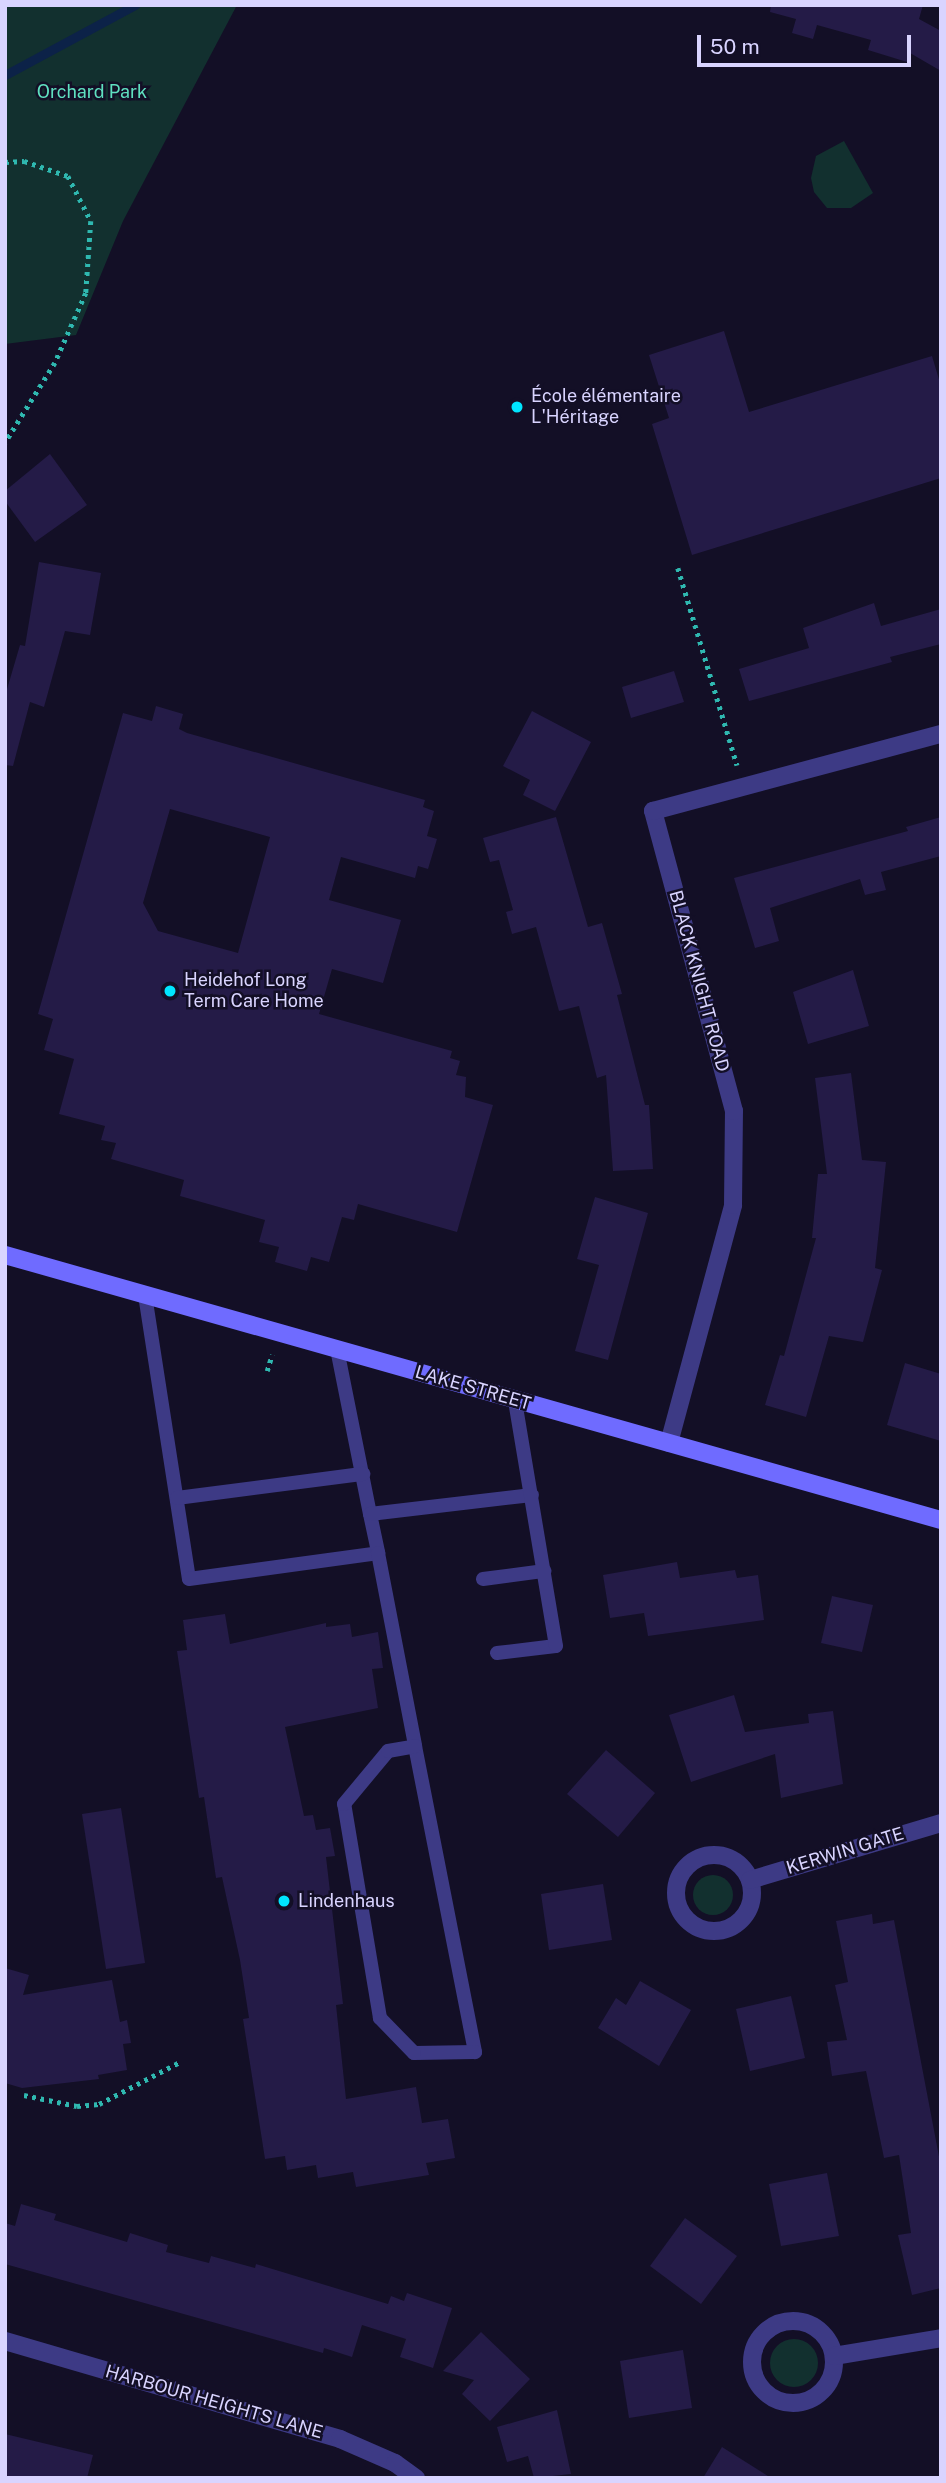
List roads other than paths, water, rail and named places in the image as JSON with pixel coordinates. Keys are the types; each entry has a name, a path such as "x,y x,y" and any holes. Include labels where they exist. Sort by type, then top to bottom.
{"main road":[{"name":"LAKE STREET","path":"5,1255 941,1520"}],"street":[{"name":"BLACK KNIGHT ROAD","path":"669,1443 733,1205 734,1111 653,811 941,734"},
{"name":"KERWIN GATE","path":"750,1880 941,1823"},
{"path":"724,1856 744,1869 750,1880 750,1906 734,1926 722,1931 696,1927 679,1908 676,1896 682,1872 700,1857 724,1856"},
{"path":"787,2321 813,2325 822,2333 834,2356 834,2370 819,2393 794,2403 769,2395 754,2372 756,2345 774,2326 787,2321"},
{"path":"834,2356 941,2338"},
{"name":"HARBOUR HEIGHTS LANE","path":"5,2341 340,2439 396,2463 416,2478"}],"lane":[{"path":"145,1295 189,1579 378,1553"},
{"path":"337,1349 363,1474 475,2052 414,2053 380,2018 344,1804 388,1751 415,1746"},
{"path":"496,1653 556,1646 515,1400"},
{"path":"177,1498 363,1474"},
{"path":"370,1514 532,1495"},
{"path":"483,1579 544,1571"}],"waterway":[{"path":"5,75 135,5"}],"place":[{"name":"École élémentaire L'Héritage","path":"517,407"},
{"name":"Heidehof Long Term Care Home","path":"170,991"},
{"name":"Lindenhaus","path":"284,1901"}],"park label":[{"name":"Orchard Park","path":"92,92"}]}
